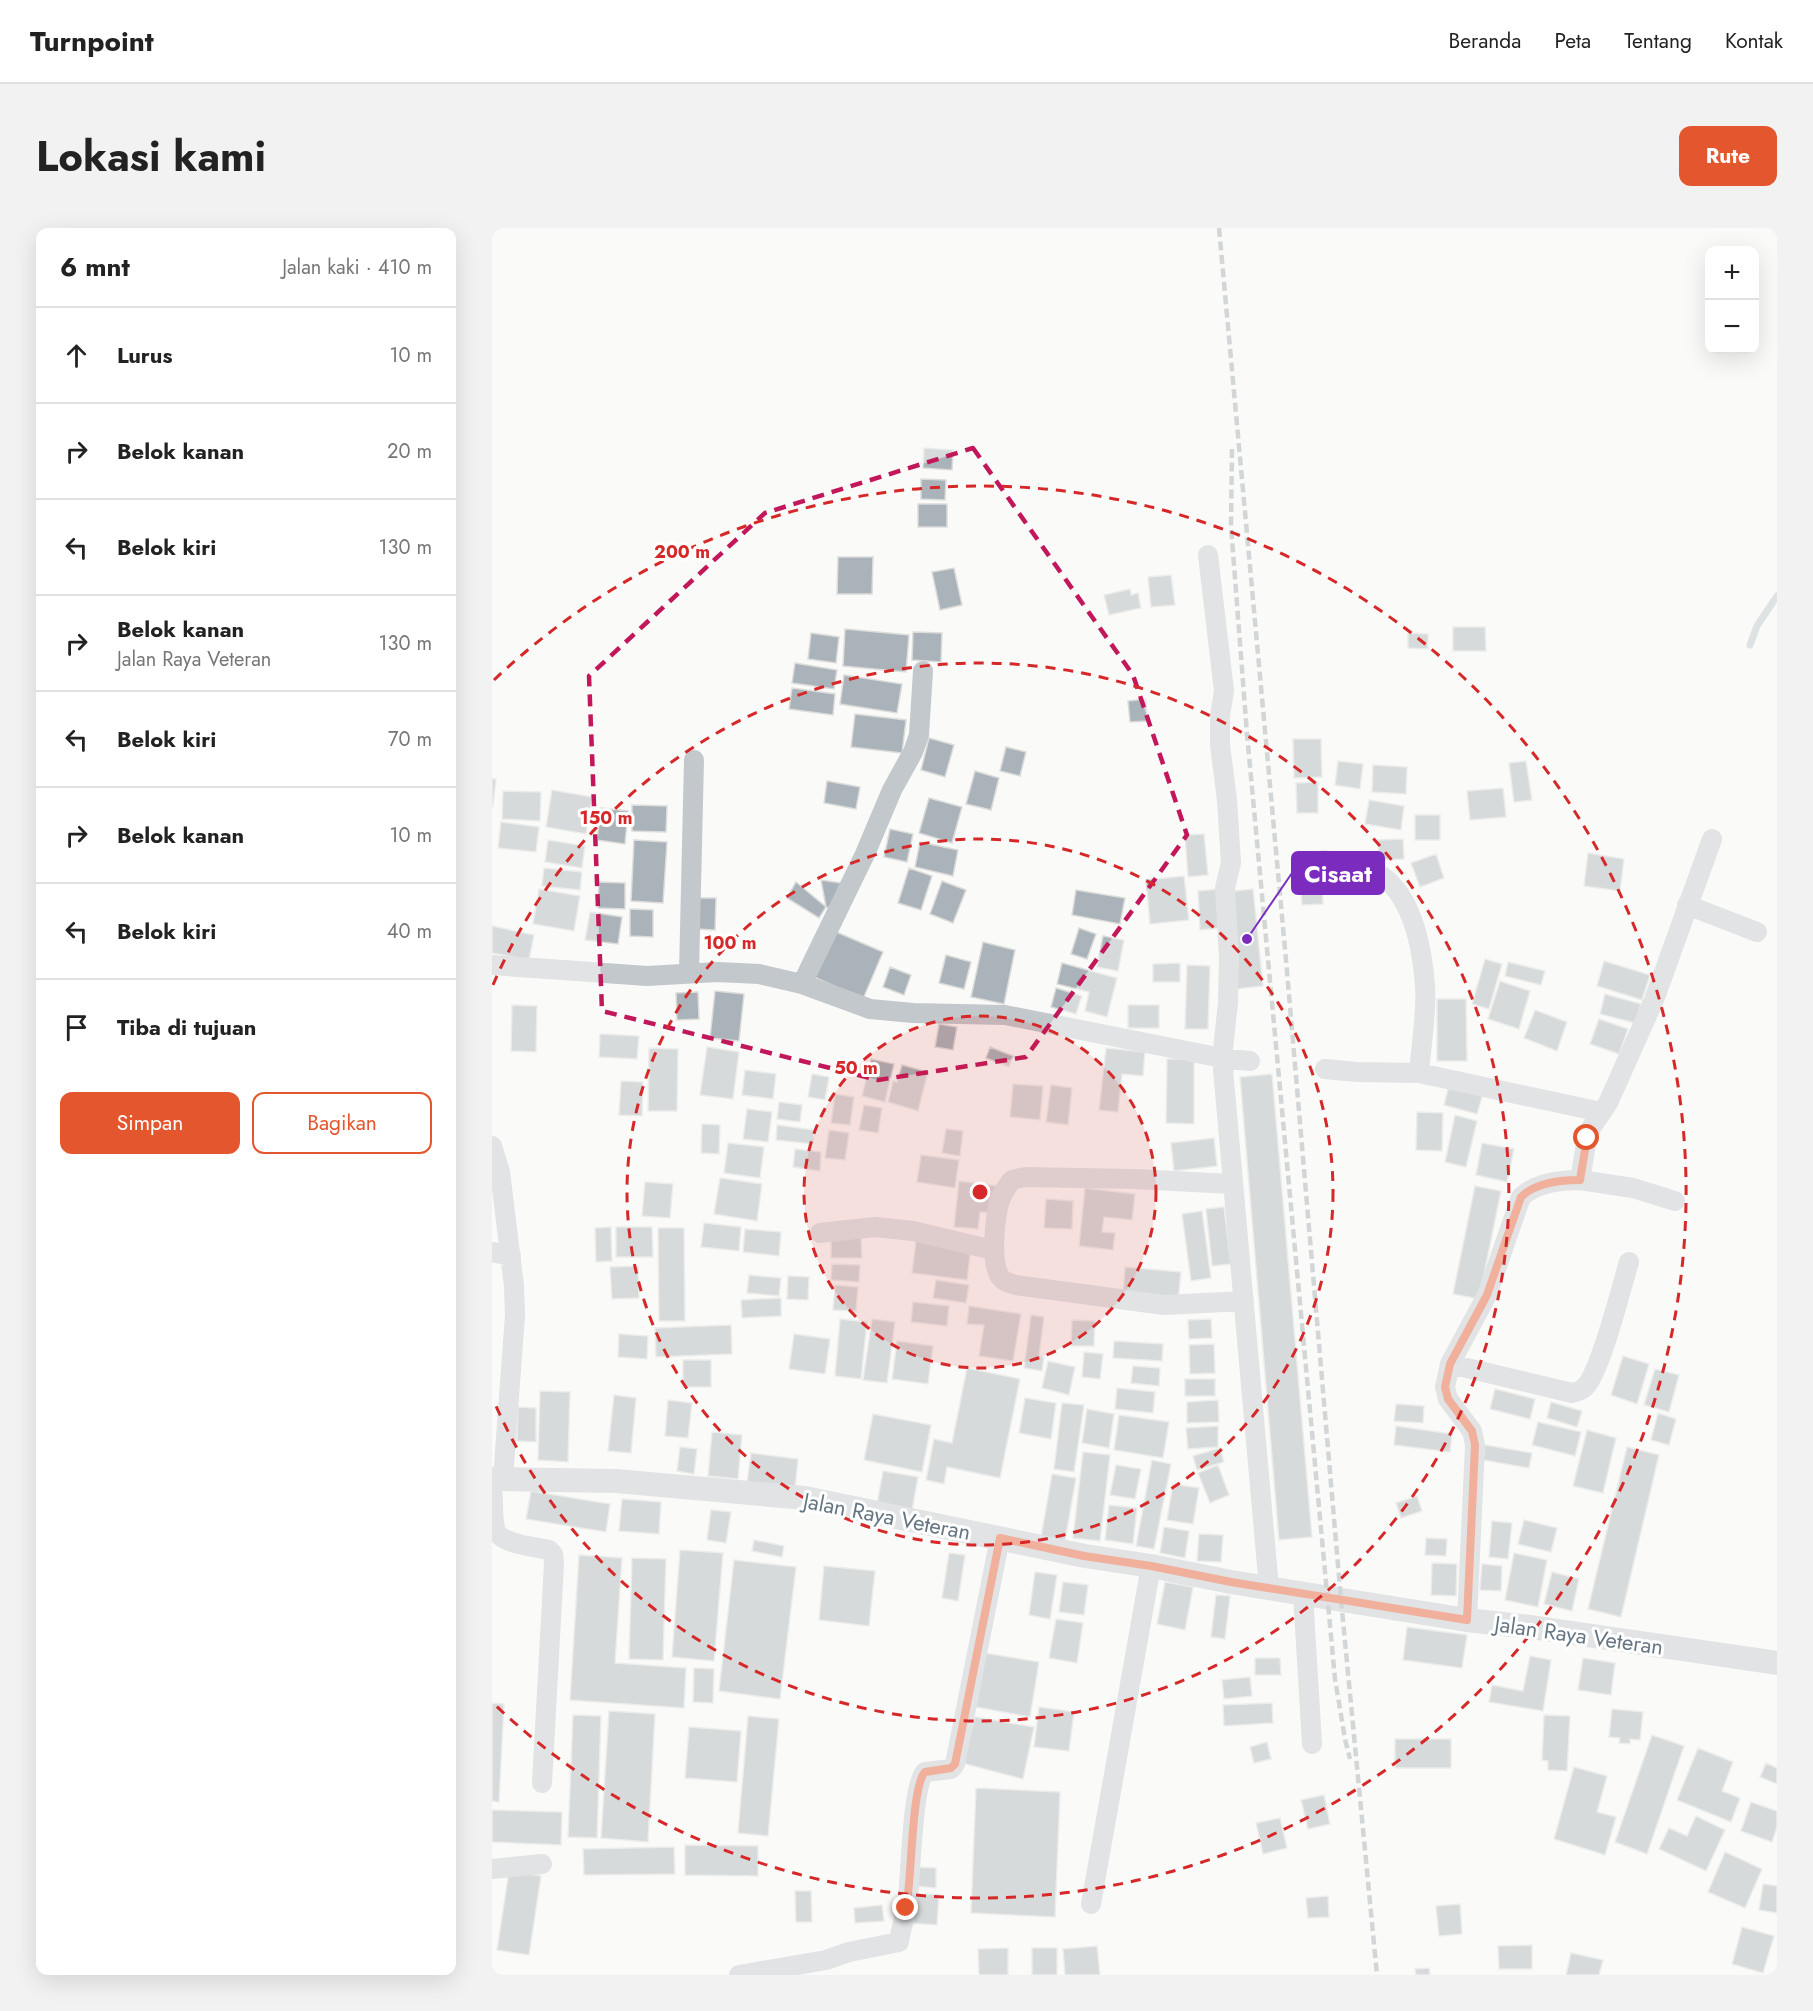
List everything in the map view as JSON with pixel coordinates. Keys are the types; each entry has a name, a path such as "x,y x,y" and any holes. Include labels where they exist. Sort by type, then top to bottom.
{"street":[{"path":"1208,555 1224,692 1220,717 1220,745 1227,800 1231,863 1225,888 1229,958 1228,1003 1222,1058 1269,1588"},
{"path":"801,984 865,854 892,790 913,752 919,735 923,671"},
{"path":"689,973 694,760"},
{"path":"1580,1180 1587,1138 1608,1103 1654,1000 1712,840"},
{"path":"1323,860 1370,869 1383,877 1398,892 1412,922 1425,988 1419,1073"},
{"path":"1687,905 1757,932"},
{"path":"492,965 647,976 718,972 759,974 801,984 870,1009 913,1013 1005,1015 1222,1058 1250,1061"},
{"path":"1325,1069 1419,1073 1601,1112"},
{"path":"492,1146 500,1172 501,1254 515,1315 496,1483 495,1528 497,1536 505,1540 549,1550 553,1554 554,1564 542,1783"},
{"path":"1232,1184 1025,1177 1012,1180 1000,1201 987,1248 998,1274 1015,1286 1164,1305 1244,1301"},
{"path":"1467,1620 1475,1445 1472,1431 1448,1399 1445,1387 1450,1364 1487,1295 1521,1197 1534,1188 1552,1183 1580,1180 1633,1188 1675,1201"},
{"path":"820,1233 875,1227 913,1231 987,1248"},
{"path":"1450,1364 1572,1393 1579,1391 1586,1387 1600,1358 1629,1262"},
{"name":"Jalan Raya Veteran","path":"496,1483 616,1481 805,1498 1084,1556 1303,1594 1467,1620 1531,1627 1777,1663"},
{"path":"739,1975 825,1960 849,1952 899,1942 906,1908 921,1777 925,1772 951,1768 955,1764 1000,1538"},
{"path":"1091,1904 1151,1566"},
{"path":"1303,1594 1312,1744"},
{"path":"492,1869 542,1864"}],"highlighted area":[{"path":"973,448 1133,675 1187,835 1026,1057 878,1080 602,1011 589,676 765,513"}],"building":[{"path":"924,448 953,450 952,470 923,468"},
{"path":"921,479 946,480 945,500 921,499"},
{"path":"918,504 947,504 947,527 918,527"},
{"path":"838,557 873,557 872,594 837,594"},
{"path":"954,568 962,605 940,610 932,572"},
{"path":"1171,575 1175,605 1151,607 1148,577"},
{"path":"1130,589 1131,595 1138,593 1141,608 1109,615 1104,595"},
{"path":"1453,627 1485,627 1486,651 1453,651"},
{"path":"845,629 909,635 906,672 843,666"},
{"path":"913,632 942,633 941,662 912,660"},
{"path":"811,633 839,637 836,663 808,659"},
{"path":"1408,633 1428,634 1428,649 1408,648"},
{"path":"795,663 837,670 834,689 792,683"},
{"path":"844,675 902,684 897,713 840,704"},
{"path":"792,688 835,694 833,715 789,709"},
{"path":"1146,699 1148,721 1130,722 1128,701"},
{"path":"855,714 906,720 902,753 851,747"},
{"path":"929,738 954,745 945,777 921,770"},
{"path":"1293,739 1321,739 1322,777 1294,778"},
{"path":"1006,747 1026,752 1020,776 1000,771"},
{"path":"1338,761 1363,764 1360,789 1335,785"},
{"path":"1526,761 1532,800 1514,802 1509,763"},
{"path":"1373,765 1407,767 1406,794 1372,792"},
{"path":"975,771 999,778 991,810 966,804"},
{"path":"492,779 496,779 493,806 492,806"},
{"path":"827,781 860,787 856,809 824,803"},
{"path":"1318,782 1318,813 1297,813 1296,783"},
{"path":"1503,788 1506,817 1470,820 1467,791"},
{"path":"552,790 592,797 586,834 546,827"},
{"path":"503,791 541,792 540,821 502,819"},
{"path":"929,798 962,807 952,843 919,833"},
{"path":"1369,800 1404,806 1401,830 1365,824"},
{"path":"632,805 667,806 666,832 632,831"},
{"path":"601,808 628,811 625,844 597,840"},
{"path":"1415,815 1440,815 1440,840 1415,840"},
{"path":"501,822 539,827 536,852 498,848"},
{"path":"890,829 913,834 907,862 884,857"},
{"path":"1204,834 1208,875 1188,877 1185,835"},
{"path":"1403,839 1404,859 1379,860 1378,840"},
{"path":"548,840 585,846 582,868 545,862"},
{"path":"634,840 667,842 663,903 631,901"},
{"path":"920,842 958,850 953,876 915,867"},
{"path":"1588,853 1624,859 1620,891 1584,886"},
{"path":"1436,854 1444,878 1420,887 1411,863"},
{"path":"1320,862 1323,904 1302,905 1299,863"},
{"path":"544,868 582,872 580,890 542,886"},
{"path":"909,868 932,876 921,910 898,903"},
{"path":"1184,876 1189,920 1150,924 1146,880"},
{"path":"821,880 841,883 837,910 826,907"},
{"path":"942,881 966,890 953,923 930,914"},
{"path":"599,882 625,883 625,909 598,908"},
{"path":"796,882 826,907 819,918 787,898"},
{"path":"539,889 580,896 574,931 533,924"},
{"path":"1218,889 1221,928 1200,930 1198,891"},
{"path":"1253,889 1263,986 1237,989 1227,892"},
{"path":"1076,890 1125,898 1120,924 1072,915"},
{"path":"697,898 716,898 715,930 697,929"},
{"path":"630,909 653,910 653,937 630,936"},
{"path":"590,912 622,917 618,944 585,940"},
{"path":"492,926 534,935 529,960 492,953"},
{"path":"1079,928 1096,934 1087,959 1071,954"},
{"path":"834,931 883,952 863,999 814,977"},
{"path":"1103,936 1124,940 1118,971 1097,967"},
{"path":"983,942 1015,950 1004,1004 971,997"},
{"path":"946,955 971,962 964,989 939,983"},
{"path":"1485,959 1502,964 1489,1009 1472,1004"},
{"path":"1604,961 1650,975 1642,1000 1597,986"},
{"path":"1508,962 1545,971 1541,985 1505,976"},
{"path":"1062,963 1117,978 1107,1017 1085,1011 1089,992 1057,984"},
{"path":"1180,963 1180,982 1153,982 1153,964"},
{"path":"1187,965 1210,966 1208,1029 1185,1029"},
{"path":"890,967 911,975 904,995 883,987"},
{"path":"1500,981 1530,991 1519,1029 1488,1019"},
{"path":"1056,988 1082,996 1076,1014 1051,1007"},
{"path":"715,991 744,994 739,1041 710,1038"},
{"path":"698,992 699,1019 677,1020 676,993"},
{"path":"1605,994 1641,1004 1635,1023 1600,1014"},
{"path":"1437,999 1466,999 1467,1061 1437,1061"},
{"path":"512,1005 537,1006 536,1052 511,1051"},
{"path":"1128,1005 1159,1005 1159,1028 1128,1028"},
{"path":"1535,1010 1567,1022 1557,1051 1524,1038"},
{"path":"1599,1019 1628,1029 1619,1054 1590,1044"},
{"path":"939,1024 957,1027 953,1050 935,1047"},
{"path":"600,1034 639,1036 637,1059 599,1057"},
{"path":"707,1047 739,1052 733,1099 700,1095"},
{"path":"990,1047 1013,1056 1009,1067 986,1058"},
{"path":"649,1048 678,1049 677,1111 648,1111"},
{"path":"1106,1048 1145,1052 1143,1076 1122,1074 1118,1112 1099,1110"},
{"path":"871,1059 894,1064 885,1102 862,1096"},
{"path":"1167,1059 1194,1059 1194,1124 1166,1123"},
{"path":"902,1065 928,1072 918,1111 888,1102 893,1081 897,1082"},
{"path":"745,1070 776,1074 773,1099 742,1095"},
{"path":"812,1074 829,1077 825,1100 808,1097"},
{"path":"1272,1074 1312,1537 1279,1540 1240,1077"},
{"path":"621,1081 643,1082 642,1116 619,1115"},
{"path":"1450,1082 1484,1091 1477,1114 1444,1105"},
{"path":"1013,1084 1043,1086 1040,1120 1010,1117"},
{"path":"1051,1085 1072,1088 1068,1125 1046,1122"},
{"path":"835,1094 854,1097 850,1125 831,1123"},
{"path":"779,1102 802,1105 800,1122 777,1119"},
{"path":"864,1105 882,1108 878,1133 859,1130"},
{"path":"747,1109 772,1112 768,1142 743,1139"},
{"path":"1417,1112 1443,1113 1442,1151 1416,1150"},
{"path":"1455,1115 1477,1121 1466,1167 1445,1162"},
{"path":"702,1124 720,1125 719,1154 701,1153"},
{"path":"777,1125 814,1130 813,1144 776,1140"},
{"path":"946,1129 963,1131 960,1156 942,1153"},
{"path":"829,1130 849,1133 845,1160 825,1158"},
{"path":"1214,1138 1217,1166 1174,1171 1171,1143"},
{"path":"728,1143 764,1147 760,1178 724,1173"},
{"path":"1482,1143 1514,1149 1507,1182 1476,1175"},
{"path":"795,1149 821,1152 820,1171 793,1167"},
{"path":"921,1155 959,1160 955,1188 917,1182"},
{"path":"720,1178 762,1184 757,1221 714,1214"},
{"path":"959,1181 997,1186 994,1213 980,1212 978,1229 954,1227"},
{"path":"645,1182 673,1184 670,1218 642,1216"},
{"path":"1475,1186 1501,1191 1479,1299 1453,1294"},
{"path":"1085,1188 1135,1194 1132,1220 1104,1217 1102,1232 1115,1233 1113,1250 1079,1246"},
{"path":"1046,1199 1073,1201 1072,1229 1044,1228"},
{"path":"1224,1207 1231,1264 1212,1266 1206,1209"},
{"path":"1202,1211 1211,1278 1191,1281 1182,1214"},
{"path":"704,1223 741,1227 739,1251 701,1247"},
{"path":"611,1227 612,1261 596,1262 595,1228"},
{"path":"616,1227 652,1227 653,1257 616,1257"},
{"path":"658,1228 684,1228 685,1321 659,1321"},
{"path":"745,1229 781,1232 779,1256 743,1252"},
{"path":"861,1237 862,1258 831,1258 831,1238"},
{"path":"916,1241 971,1248 967,1280 912,1273"},
{"path":"832,1264 860,1265 859,1282 831,1280"},
{"path":"638,1266 639,1298 612,1299 610,1267"},
{"path":"1125,1267 1181,1272 1178,1302 1123,1297"},
{"path":"749,1275 781,1278 779,1296 747,1293"},
{"path":"788,1276 809,1277 808,1300 787,1299"},
{"path":"936,1280 969,1285 966,1303 933,1298"},
{"path":"835,1285 858,1287 856,1311 833,1310"},
{"path":"781,1298 781,1316 742,1318 741,1300"},
{"path":"913,1302 949,1306 947,1326 911,1322"},
{"path":"969,1306 1021,1314 1013,1361 979,1356 984,1325 967,1324"},
{"path":"1031,1315 1044,1317 1039,1356 1044,1357 1042,1371 1024,1368"},
{"path":"840,1319 867,1322 861,1379 835,1376"},
{"path":"872,1319 895,1322 887,1383 863,1380"},
{"path":"1211,1319 1212,1338 1189,1339 1188,1320"},
{"path":"1072,1320 1095,1321 1094,1346 1071,1346"},
{"path":"731,1325 732,1354 656,1357 655,1328"},
{"path":"619,1334 648,1336 647,1359 618,1357"},
{"path":"794,1334 830,1339 825,1374 789,1369"},
{"path":"897,1341 933,1346 928,1384 892,1379"},
{"path":"1114,1341 1163,1344 1162,1361 1113,1358"},
{"path":"1214,1344 1215,1373 1190,1374 1189,1345"},
{"path":"1084,1352 1103,1354 1100,1379 1082,1377"},
{"path":"1623,1356 1649,1364 1637,1404 1611,1395"},
{"path":"683,1360 711,1360 711,1387 683,1387"},
{"path":"1048,1361 1075,1367 1069,1395 1042,1388"},
{"path":"1133,1366 1160,1368 1159,1386 1131,1383"},
{"path":"967,1368 1020,1379 1000,1478 947,1467 944,1484 926,1480 934,1439 952,1443"},
{"path":"1655,1369 1679,1375 1669,1412 1644,1405"},
{"path":"1185,1379 1215,1379 1215,1396 1185,1396"},
{"path":"1117,1388 1155,1392 1153,1413 1115,1409"},
{"path":"1495,1389 1535,1399 1530,1419 1490,1409"},
{"path":"540,1391 570,1392 568,1462 538,1460"},
{"path":"614,1395 636,1398 631,1453 608,1451"},
{"path":"1025,1398 1056,1403 1051,1439 1019,1433"},
{"path":"668,1400 692,1403 688,1438 665,1436"},
{"path":"1218,1400 1219,1422 1187,1423 1187,1402"},
{"path":"1551,1402 1582,1411 1577,1427 1547,1418"},
{"path":"1062,1403 1084,1405 1074,1472 1054,1469"},
{"path":"1396,1404 1424,1406 1423,1423 1394,1421"},
{"path":"518,1407 536,1408 536,1442 517,1441"},
{"path":"1087,1409 1114,1414 1109,1448 1082,1443"},
{"path":"1658,1413 1676,1419 1669,1445 1651,1440"},
{"path":"873,1414 931,1425 922,1472 864,1460"},
{"path":"1119,1415 1169,1422 1163,1458 1114,1450"},
{"path":"1538,1422 1581,1432 1575,1456 1532,1445"},
{"path":"1218,1426 1218,1447 1188,1449 1186,1428"},
{"path":"1396,1426 1452,1434 1450,1452 1394,1445"},
{"path":"1587,1430 1616,1438 1603,1493 1573,1486"},
{"path":"712,1432 742,1435 738,1479 708,1476"},
{"path":"1485,1445 1532,1453 1529,1468 1483,1460"},
{"path":"680,1447 697,1449 694,1474 677,1471"},
{"path":"1627,1447 1659,1455 1621,1617 1588,1609"},
{"path":"1220,1448 1224,1462 1197,1470 1193,1456"},
{"path":"1083,1452 1110,1455 1100,1541 1073,1538"},
{"path":"751,1453 798,1459 795,1489 747,1483"},
{"path":"1152,1460 1171,1464 1154,1549 1136,1546"},
{"path":"1116,1465 1141,1469 1135,1499 1110,1495"},
{"path":"1218,1465 1229,1495 1210,1503 1198,1473"},
{"path":"883,1471 918,1477 912,1511 877,1504"},
{"path":"1052,1474 1076,1478 1065,1541 1041,1537"},
{"path":"1173,1484 1199,1488 1193,1524 1167,1520"},
{"path":"531,1491 610,1504 606,1532 526,1519"},
{"path":"1417,1496 1422,1511 1401,1518 1396,1503"},
{"path":"622,1499 661,1502 659,1534 619,1531"},
{"path":"1109,1505 1137,1508 1133,1544 1105,1540"},
{"path":"711,1510 731,1512 726,1543 707,1540"},
{"path":"1524,1520 1557,1528 1551,1552 1518,1544"},
{"path":"1492,1521 1512,1523 1508,1559 1489,1557"},
{"path":"1164,1527 1189,1531 1185,1558 1160,1553"},
{"path":"1199,1534 1223,1535 1221,1562 1197,1561"},
{"path":"1426,1538 1447,1539 1446,1556 1425,1555"},
{"path":"754,1540 784,1546 782,1557 752,1551"},
{"path":"680,1550 723,1553 714,1661 672,1657"},
{"path":"949,1553 965,1555 958,1601 942,1598"},
{"path":"1514,1553 1547,1560 1538,1607 1505,1600"},
{"path":"579,1555 622,1558 615,1663 686,1668 684,1708 570,1700"},
{"path":"632,1558 666,1559 663,1660 629,1659"},
{"path":"734,1560 796,1567 780,1699 719,1691"},
{"path":"1432,1563 1457,1564 1456,1596 1431,1595"},
{"path":"1482,1564 1502,1566 1501,1591 1480,1590"},
{"path":"824,1566 875,1571 869,1626 819,1620"},
{"path":"1035,1572 1057,1575 1050,1619 1029,1615"},
{"path":"1552,1572 1579,1579 1572,1611 1544,1604"},
{"path":"1063,1582 1088,1585 1084,1615 1059,1612"},
{"path":"1165,1582 1193,1587 1185,1630 1157,1624"},
{"path":"1216,1595 1230,1596 1225,1639 1211,1637"},
{"path":"1056,1619 1083,1623 1077,1663 1049,1658"},
{"path":"1407,1627 1467,1635 1462,1668 1403,1660"},
{"path":"985,1653 1039,1662 1030,1717 976,1707"},
{"path":"1530,1656 1551,1660 1543,1711 1489,1702 1492,1685 1523,1691"},
{"path":"1255,1658 1280,1658 1281,1675 1255,1675"},
{"path":"1583,1658 1615,1663 1611,1695 1578,1690"},
{"path":"694,1668 714,1669 713,1703 693,1702"},
{"path":"1250,1677 1252,1696 1224,1699 1222,1680"},
{"path":"492,1703 504,1704 499,1802 492,1801"},
{"path":"1272,1703 1273,1723 1224,1726 1223,1705"},
{"path":"1039,1707 1074,1712 1069,1751 1034,1747"},
{"path":"1612,1709 1643,1712 1640,1740 1630,1739 1630,1744 1619,1743 1620,1738 1609,1737"},
{"path":"609,1711 655,1714 648,1842 601,1838"},
{"path":"573,1715 601,1716 597,1838 568,1837"},
{"path":"1544,1715 1570,1716 1567,1771 1548,1770 1548,1761 1542,1760"},
{"path":"748,1716 779,1719 768,1836 738,1833"},
{"path":"975,1717 1034,1727 1023,1779 962,1763"},
{"path":"689,1727 741,1731 737,1782 685,1778"},
{"path":"1652,1735 1684,1746 1647,1854 1615,1842"},
{"path":"1395,1739 1451,1739 1451,1768 1395,1768"},
{"path":"1267,1742 1271,1759 1254,1763 1250,1747"},
{"path":"1698,1748 1733,1762 1722,1791 1740,1798 1731,1822 1677,1800"},
{"path":"1766,1763 1777,1768 1777,1784 1760,1777"},
{"path":"1574,1767 1607,1776 1597,1812 1616,1817 1605,1855 1554,1839"},
{"path":"976,1788 1060,1792 1055,1917 971,1913"},
{"path":"1324,1795 1330,1824 1308,1829 1301,1800"},
{"path":"1751,1802 1777,1811 1777,1827 1772,1842 1741,1831"},
{"path":"492,1810 562,1812 561,1845 492,1842"},
{"path":"1696,1816 1725,1830 1706,1871 1659,1849 1669,1828 1687,1836"},
{"path":"1280,1818 1287,1848 1263,1854 1256,1823"},
{"path":"685,1845 758,1846 758,1876 685,1875"},
{"path":"674,1847 675,1874 584,1875 583,1849"},
{"path":"1725,1852 1762,1869 1745,1908 1708,1892"},
{"path":"916,1867 936,1868 936,1888 914,1886"},
{"path":"509,1871 541,1876 529,1955 497,1950"},
{"path":"1763,1884 1777,1886 1777,1913 1759,1910"},
{"path":"795,1891 811,1891 812,1922 796,1922"},
{"path":"939,1894 937,1925 910,1923 914,1895"},
{"path":"1328,1896 1329,1917 1308,1918 1306,1898"},
{"path":"1460,1904 1462,1934 1439,1936 1436,1906"},
{"path":"882,1905 884,1921 855,1923 854,1908"},
{"path":"1742,1927 1774,1936 1763,1973 1732,1964"},
{"path":"1532,1945 1532,1969 1499,1969 1498,1946"},
{"path":"1097,1946 1100,1975 1065,1975 1063,1949"},
{"path":"1008,1948 1008,1975 979,1975 978,1949"},
{"path":"1032,1948 1057,1948 1057,1975 1032,1975"},
{"path":"1571,1953 1603,1960 1599,1975 1566,1975"},
{"path":"1429,1968 1430,1975 1416,1975 1415,1969"}],"waterway":[{"path":"1750,645 1757,626 1777,596"}],"railway":[{"path":"1219,228 1286,960 1341,1600 1377,1975"},
{"path":"1232,449 1231,526 1247,734 1335,1679 1350,1759"}],"place":[{"name":"Cisaat","path":"1247,939"}],"route":[{"path":"906,1908 921,1777 925,1772 948,1770 955,1764 1000,1538 1084,1556 1151,1566 1231,1582 1467,1620 1475,1445 1472,1431 1448,1399 1445,1387 1450,1364 1487,1295 1521,1197 1534,1188 1552,1183 1580,1180 1587,1138"}]}
